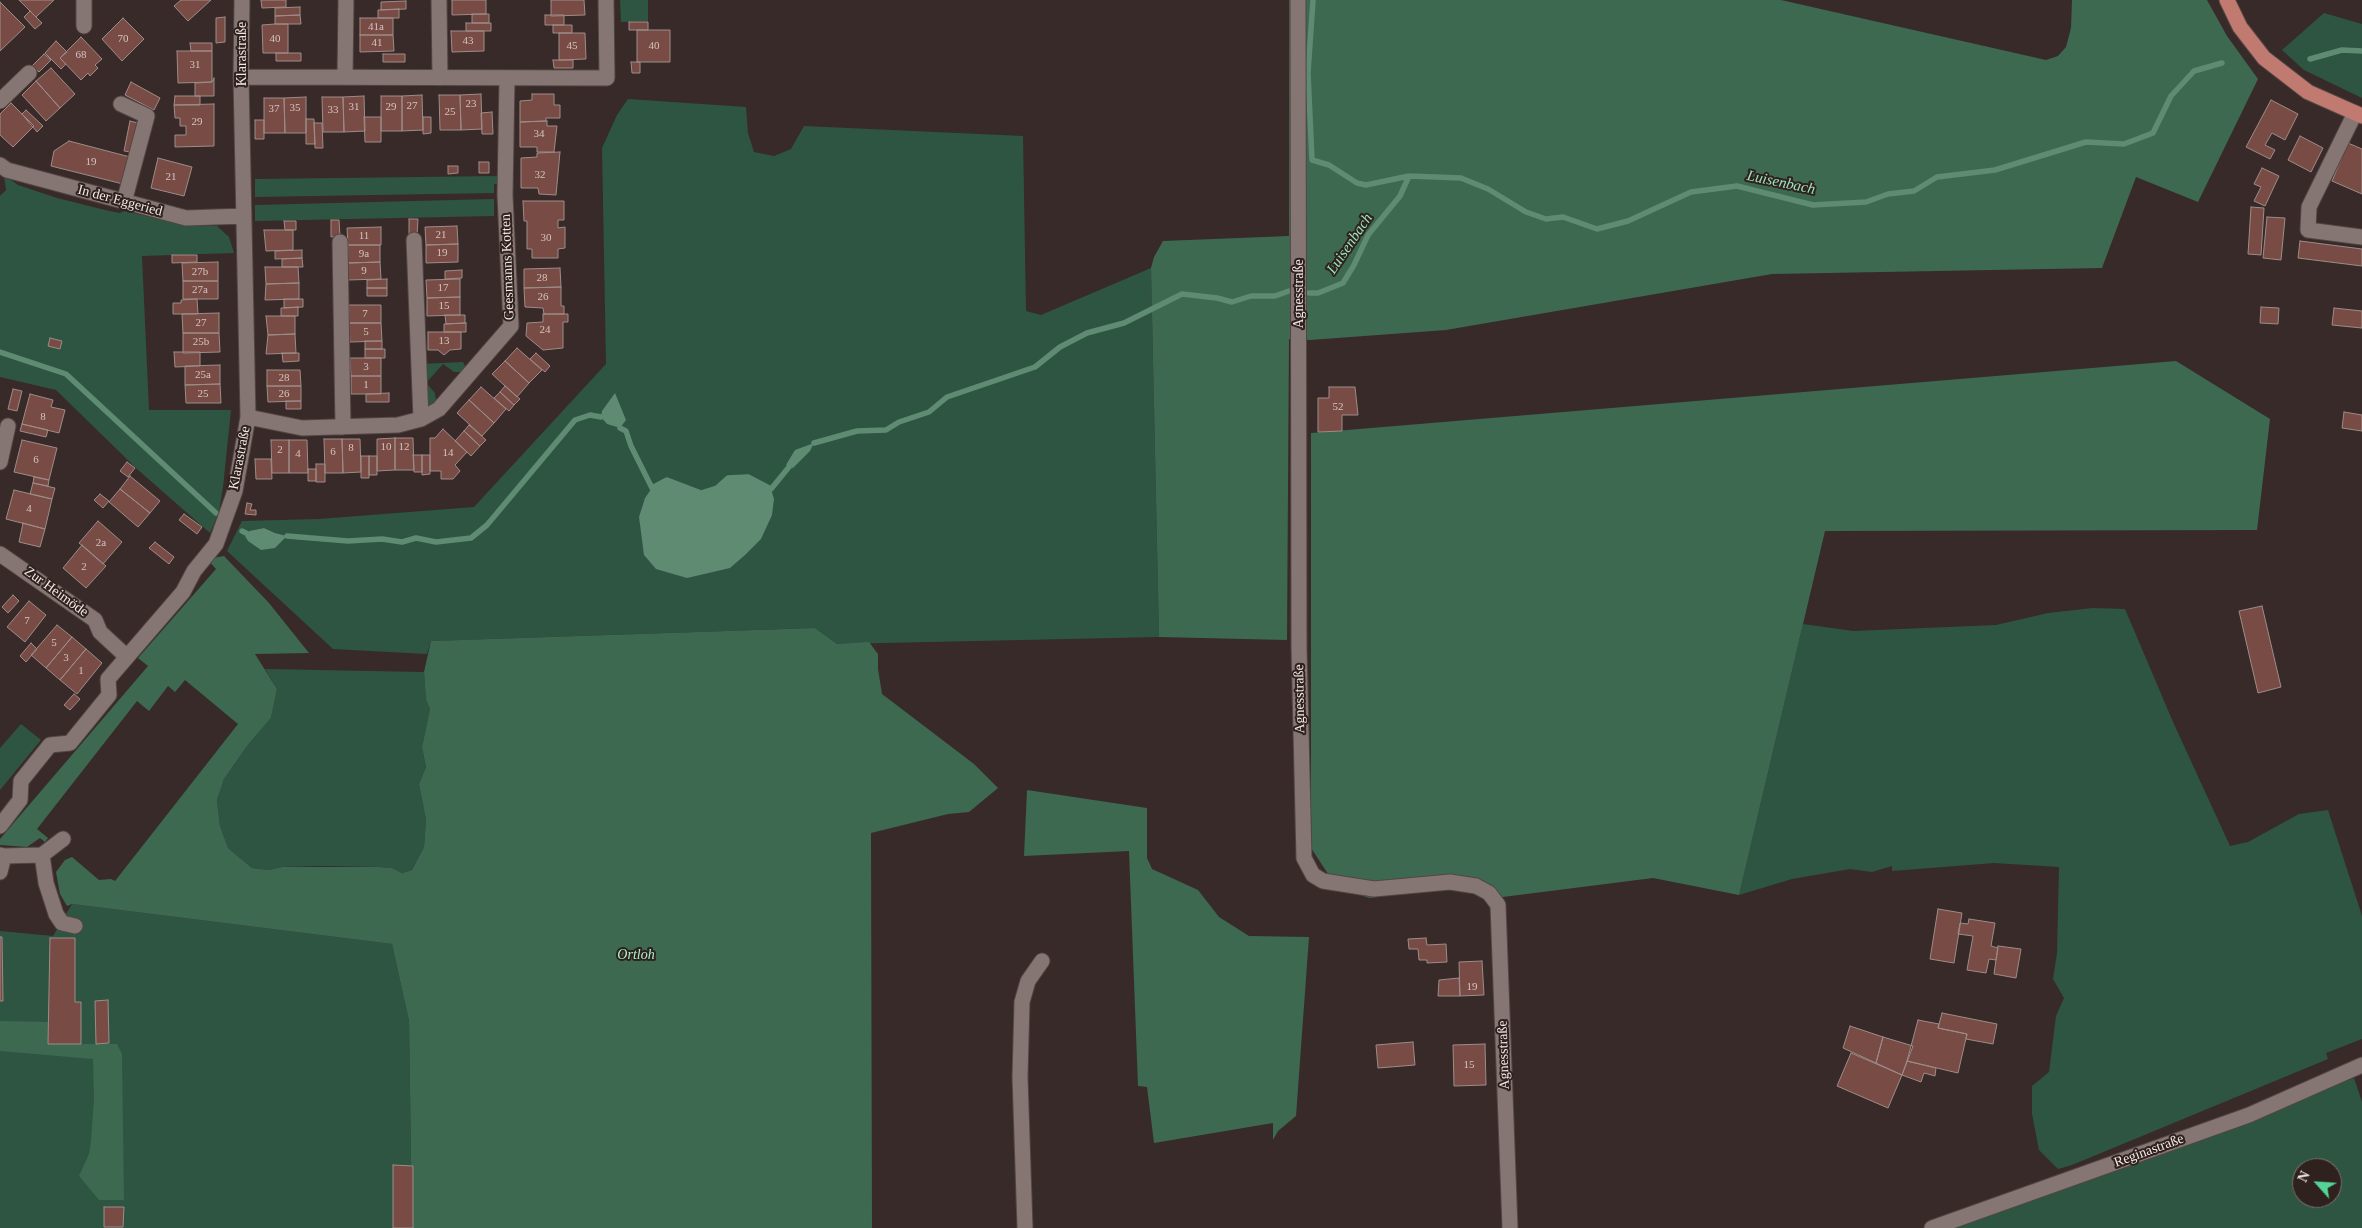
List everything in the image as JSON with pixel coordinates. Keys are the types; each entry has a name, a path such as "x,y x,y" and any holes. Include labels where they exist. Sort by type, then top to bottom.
{"main road":[{"path":"2227,0 2240,27 2264,58 2308,92 2359,114"}],"street":[{"path":"84,0 84,26"},
{"name":"Klarastraße","path":"0,826 20,800 21,781 50,745 70,743 109,695 108,679 183,592 194,572 216,544 235,491 248,417 241,77 242,0"},
{"path":"345,78 346,0"},
{"path":"439,0 440,78"},
{"path":"241,77 607,78 606,0"},
{"name":"Agnesstraße","path":"1298,0 1298,647 1304,858 1313,875 1323,881 1374,889 1450,882 1476,886 1489,893 1498,905 1510,1228"},
{"path":"0,101 29,73"},
{"name":"Geesmanns Kotten","path":"248,417 302,428 398,426 421,419 439,410 511,326 505,195 507,78"},
{"path":"122,104 147,116 124,202"},
{"path":"2359,114 2309,207 2308,230 2362,237"},
{"name":"In der Eggeried","path":"0,165 7,170 186,218 244,216"},
{"path":"414,240 421,419"},
{"path":"340,242 343,426"},
{"path":"0,462 8,426"},
{"name":"Zur Heimöde","path":"0,554 95,620 100,632 127,657"},
{"path":"0,872 2,856 42,855 63,839"},
{"path":"42,855 46,883 56,914 62,923 75,926"},
{"path":"1025,1228 1020,1077 1022,1002 1028,981 1042,961"},
{"name":"Reginastraße","path":"1932,1228 2249,1115 2362,1065"}],"shaded area":[{"path":"620,0 648,0 648,21 621,22"},
{"path":"2324,13 2362,24 2362,98 2304,70 2282,50"},
{"path":"628,99 746,107 748,133 754,152 774,156 791,149 804,126 1023,136 1026,311 1041,315 1151,268 1159,637 837,644 815,628 431,641 427,654 333,649 227,551 242,521 319,519 474,507 606,364 602,148 617,115","holes":["264,528 287,536 275,548 249,531"]},
{"path":"4,175 18,185 57,198 109,211 120,213 124,211 185,225 217,226 229,237 234,253 142,256 149,410 231,410 219,512 210,533 137,469 56,390 0,377 0,196 6,190"},
{"path":"501,176 501,184 494,184 494,193 255,197 255,179"},
{"path":"494,199 494,216 255,221 255,205"},
{"path":"463,362 466,368 463,372 454,372 443,364 426,383 435,393 436,401 427,406 420,364"},
{"path":"615,393 626,420 620,428 607,424 601,417 602,411"},
{"path":"814,443 810,451 793,468 786,465 795,450"},
{"path":"748,477 771,489 774,499 772,515 761,539 745,555 730,568 687,578 656,569 644,555 639,517 645,498 654,485 667,480 701,493 717,488 728,478"},
{"path":"264,528 287,536 275,548 261,550 248,541 245,536 249,531"},
{"path":"2093,608 2125,609 2173,722 2230,846 2248,842 2299,814 2328,810 2362,916 2362,1039 2326,1053 2328,1059 2072,1165 2058,1169 2039,1150 2032,1114 2032,1086 2049,1072 2056,1016 2064,998 2053,979 2057,953 2059,867 1994,863 1892,871 1892,866 1872,872 1850,869 1792,879 1739,895 1803,624 1853,631 1996,625 2048,613"},
{"path":"265,669 424,672 426,700 430,709 422,747 426,767 419,784 426,820 424,847 412,870 402,873 392,868 379,867 282,867 269,870 252,868 228,848 220,826 217,800 224,779 247,746 271,718 277,689"},
{"path":"21,724 41,740 0,790 0,748"},
{"path":"72,904 392,944 409,1021 412,1228 0,1228 0,931 53,936"},
{"path":"2354,1078 2362,1102 2362,1228 1944,1228"}],"green space":[{"path":"1289,0 1781,0 2046,60 2058,56 2066,47 2071,28 2072,0 2207,0 2227,36 2258,79 2198,202 2136,177 2102,268 1772,274 1446,330 1310,340 1289,339 1287,640 1159,637 1151,268 1154,257 1163,241 1289,236"},
{"path":"2176,361 2270,419 2257,530 1825,531 1739,895 1653,878 1487,899 1483,883 1369,898 1336,886 1311,848 1311,433"},
{"name":"Ortloh","path":"224,556 269,603 309,653 255,654 277,689 271,718 247,746 224,779 217,800 220,826 228,848 252,868 269,870 282,867 379,867 392,868 402,873 412,870 424,847 426,820 419,784 426,767 422,747 430,709 426,700 424,672 431,641 815,628 837,644 869,642 878,654 882,694 974,764 998,788 969,812 948,814 871,833 872,1228 412,1228 409,1021 392,944 72,904 67,906 60,894 56,872 65,860 72,857 99,880 111,879 115,881 238,724 185,680 175,692 168,686 149,711 137,701 37,829 48,838 45,842 40,838 27,847 0,845 0,839 148,666 138,658 216,569 207,559"},
{"path":"1027,790 1147,808 1147,858 1152,869 1198,890 1219,917 1249,936 1309,937 1296,1116 1278,1131 1273,1140 1273,1123 1154,1143 1147,1087 1138,1086 1129,851 1024,856"},
{"path":"0,1021 48,1022 48,1044 117,1044 122,1054 124,1200 99,1200 79,1176 89,1154 91,1141 94,1099 93,1059 0,1051"}],"building":[{"path":"19,0 54,0 36,17"},
{"path":"181,0 211,0 188,21 174,6"},
{"path":"261,0 286,0 286,7 262,8"},
{"path":"452,0 486,0 486,14 452,15"},
{"path":"551,0 584,0 585,15 551,16"},
{"path":"406,1 406,9 381,10 381,2"},
{"path":"0,2 25,27 0,51"},
{"path":"300,7 300,15 275,16 275,8"},
{"path":"399,9 399,18 378,18 378,10"},
{"path":"30,11 42,23 35,29 24,17"},
{"path":"472,14 489,14 489,23 472,23"},
{"path":"300,15 301,24 275,24 275,16"},
{"path":"545,15 564,15 564,25 545,25"},
{"path":"225,17 225,42 216,43 216,18"},
{"path":"123,18 144,39 122,61 102,39"},
{"path":"360,18 393,18 393,35 360,35"},
{"path":"629,22 648,22 648,30 629,30"},
{"path":"466,23 491,23 491,31 466,31"},
{"path":"288,24 288,53 263,53 262,25"},
{"path":"553,25 572,25 572,33 553,33"},
{"path":"637,30 670,30 670,62 637,62"},
{"path":"451,31 484,31 484,51 452,52"},
{"path":"559,33 585,33 586,59 559,60"},
{"path":"360,35 393,35 394,51 360,52"},
{"path":"81,37 102,59 95,65 98,68 90,76 88,73 81,80 60,58"},
{"path":"56,41 67,52 60,58 66,64 61,69 45,53"},
{"path":"190,43 212,43 212,51 191,51"},
{"path":"177,51 212,51 212,82 178,83"},
{"path":"276,53 301,53 301,61 276,61"},
{"path":"44,54 51,60 39,72 32,66"},
{"path":"383,54 405,54 405,62 383,62"},
{"path":"553,60 573,60 573,68 554,68"},
{"path":"631,62 640,62 640,73 632,73"},
{"path":"51,68 75,94 60,108 36,81"},
{"path":"214,78 214,96 195,96 195,83 212,82"},
{"path":"36,81 60,108 46,121 22,95"},
{"path":"131,82 160,98 154,110 125,95"},
{"path":"481,94 482,129 461,130 460,95"},
{"path":"532,94 554,94 554,105 560,105 560,118 546,118 546,121 520,122 520,101 532,100"},
{"path":"422,95 423,130 402,131 402,96"},
{"path":"439,95 460,95 461,130 440,130"},
{"path":"175,96 200,96 200,105 174,105"},
{"path":"364,96 365,131 344,132 343,97"},
{"path":"381,96 402,96 402,131 381,131"},
{"path":"306,97 306,133 285,133 284,98"},
{"path":"322,97 343,97 344,132 323,132"},
{"path":"264,98 284,98 285,133 264,133"},
{"path":"2271,100 2298,114 2285,140 2272,133 2265,145 2275,150 2270,159 2246,147"},
{"path":"11,103 34,126 13,147 0,135 0,114"},
{"path":"214,104 214,146 175,147 175,135 186,135 186,126 180,126 180,118 175,118 174,105"},
{"path":"26,110 43,126 37,132 22,114"},
{"path":"492,112 493,134 482,134 481,113"},
{"path":"364,117 381,117 381,142 365,142"},
{"path":"423,117 431,117 431,133 423,134"},
{"path":"306,119 314,119 315,144 306,144"},
{"path":"255,120 264,120 264,139 255,139"},
{"path":"130,121 138,123 131,152 124,151"},
{"path":"547,121 547,126 557,126 554,152 537,152 537,147 520,147 520,122"},
{"path":"314,123 322,123 323,148 315,148"},
{"path":"2300,136 2323,148 2311,172 2288,160"},
{"path":"69,141 130,157 123,184 51,166 54,151"},
{"path":"2348,143 2362,149 2362,194 2332,181"},
{"path":"560,152 556,195 539,194 538,188 521,188 521,158 537,157 537,153"},
{"path":"158,158 192,167 184,196 151,188"},
{"path":"479,162 489,162 489,173 479,173"},
{"path":"448,166 458,166 458,173 448,174"},
{"path":"2262,168 2279,176 2265,206 2254,201 2261,187 2254,184"},
{"path":"523,201 564,201 564,220 558,220 558,228 565,227 565,248 558,249 558,258 532,258 532,249 527,249 527,221 524,221"},
{"path":"2251,207 2264,208 2261,255 2248,254"},
{"path":"2267,217 2285,218 2281,260 2263,258"},
{"path":"409,219 418,219 417,235 409,235"},
{"path":"331,220 339,220 340,236 331,237"},
{"path":"284,221 296,221 296,230 285,230"},
{"path":"457,226 458,244 426,245 425,227"},
{"path":"381,227 381,245 348,245 347,228"},
{"path":"264,230 293,230 293,250 266,251"},
{"path":"2300,241 2362,249 2362,266 2298,258"},
{"path":"458,244 458,262 426,263 426,245"},
{"path":"348,245 380,245 380,262 348,263"},
{"path":"302,250 302,258 275,259 275,251"},
{"path":"172,255 197,255 197,262 172,263"},
{"path":"302,258 303,267 282,267 282,259"},
{"path":"218,262 218,281 183,281 182,263"},
{"path":"380,262 381,279 348,280 348,263"},
{"path":"265,267 298,267 299,283 266,284"},
{"path":"560,268 561,287 524,288 524,269"},
{"path":"462,270 462,278 445,279 445,271"},
{"path":"387,279 387,288 367,288 367,280"},
{"path":"460,279 460,297 427,298 426,280"},
{"path":"183,281 218,281 218,299 183,299"},
{"path":"299,283 299,299 265,300 266,284"},
{"path":"561,287 561,306 564,306 564,314 544,314 543,308 525,307 524,288"},
{"path":"367,288 387,288 387,296 367,296"},
{"path":"460,297 460,315 427,316 427,298"},
{"path":"197,299 198,314 173,314 173,303 181,303 181,300"},
{"path":"284,299 303,299 303,307 284,308"},
{"path":"349,305 381,305 381,323 349,323"},
{"path":"298,307 298,316 281,316 281,308"},
{"path":"2261,307 2279,308 2278,324 2260,323"},
{"path":"2334,308 2362,311 2362,328 2332,325"},
{"path":"219,313 219,333 183,333 182,314"},
{"path":"543,314 568,314 568,322 563,322 563,348 543,350 526,336 527,323 543,322"},
{"path":"445,315 465,315 465,323 446,324"},
{"path":"266,316 295,316 295,334 268,335"},
{"path":"349,323 381,323 382,341 350,342"},
{"path":"466,323 466,332 444,332 444,324"},
{"path":"428,332 461,332 461,349 450,350 444,355 438,350 428,350"},
{"path":"183,333 219,333 220,352 183,353"},
{"path":"295,334 296,353 266,354 268,335"},
{"path":"50,338 62,341 60,349 48,346"},
{"path":"365,341 382,341 382,349 365,349"},
{"path":"517,348 542,370 529,383 505,361"},
{"path":"365,349 385,349 385,358 365,358"},
{"path":"174,352 200,352 200,366 175,367"},
{"path":"282,353 299,353 299,361 283,362"},
{"path":"536,353 550,366 545,372 530,359"},
{"path":"350,358 381,358 381,376 351,376"},
{"path":"505,361 529,383 517,397 492,374"},
{"path":"220,365 220,384 185,385 185,366"},
{"path":"267,370 300,370 301,386 267,386"},
{"path":"351,376 381,376 381,394 351,394"},
{"path":"220,384 221,403 186,403 185,385"},
{"path":"267,386 301,386 301,401 268,402"},
{"path":"505,386 520,399 514,405 500,392"},
{"path":"481,387 506,409 494,423 469,400"},
{"path":"1329,387 1355,387 1358,415 1342,415 1342,431 1318,432 1318,398 1329,398"},
{"path":"13,389 22,391 17,411 8,409"},
{"path":"500,392 514,405 509,411 494,398"},
{"path":"389,393 389,402 366,402 366,394"},
{"path":"30,394 53,400 51,407 65,410 59,433 22,424"},
{"path":"469,400 494,423 482,436 457,413"},
{"path":"286,401 301,401 301,409 286,409"},
{"path":"2344,412 2362,415 2362,431 2342,428"},
{"path":"22,424 48,430 46,437 20,431"},
{"path":"469,425 486,440 480,446 464,431"},
{"path":"443,429 467,452 455,465 460,471 453,479 441,479 441,471 430,471 430,438 435,438"},
{"path":"464,431 480,446 471,456 455,441"},
{"path":"395,438 395,470 377,471 377,439"},
{"path":"395,438 413,438 414,470 395,470"},
{"path":"324,439 342,439 343,473 325,473"},
{"path":"342,439 360,439 361,472 343,473"},
{"path":"22,440 57,448 49,480 14,472"},
{"path":"271,440 289,440 289,473 272,473"},
{"path":"289,440 307,440 308,473 289,473"},
{"path":"413,455 422,455 422,472 414,472"},
{"path":"422,455 430,455 430,474 422,475"},
{"path":"361,456 369,456 369,478 361,478"},
{"path":"369,456 377,456 377,475 369,475"},
{"path":"255,459 271,459 272,479 256,479"},
{"path":"127,462 135,468 128,477 120,471"},
{"path":"316,464 325,464 325,482 316,482"},
{"path":"308,469 316,469 316,481 308,481"},
{"path":"130,476 160,501 150,513 120,489"},
{"path":"34,477 49,480 48,486 33,483"},
{"path":"33,483 55,488 52,499 30,494"},
{"path":"120,489 150,513 138,527 109,502"},
{"path":"14,490 52,499 45,529 6,519"},
{"path":"100,494 109,501 103,508 94,500"},
{"path":"247,503 252,504 250,510 256,510 256,515 245,514"},
{"path":"184,514 202,527 197,534 179,520"},
{"path":"98,521 122,542 103,564 79,543"},
{"path":"23,523 45,529 40,547 19,542"},
{"path":"155,542 174,557 169,564 149,548"},
{"path":"82,545 106,566 86,588 63,568"},
{"path":"13,595 19,601 8,613 2,607"},
{"path":"29,601 46,615 25,642 7,627"},
{"path":"2262,606 2281,687 2258,693 2239,611"},
{"path":"57,625 72,637 46,668 31,655"},
{"path":"72,637 86,649 60,680 46,668"},
{"path":"31,643 37,649 26,662 20,656"},
{"path":"86,649 102,663 77,694 60,680"},
{"path":"74,694 80,699 70,710 64,705"},
{"path":"1938,909 1962,913 1954,963 1930,959"},
{"path":"1969,919 1995,923 1991,946 1998,948 1996,960 1989,959 1986,973 1967,970 1973,936 1958,934 1960,923 1968,924"},
{"path":"0,937 2,937 3,1001 0,1001"},
{"path":"50,938 75,938 75,1002 81,1002 81,1044 48,1044"},
{"path":"1426,938 1427,945 1446,944 1447,962 1427,963 1427,960 1419,960 1418,949 1409,949 1408,939"},
{"path":"1998,946 2021,949 2016,978 1994,974"},
{"path":"1482,961 1484,995 1460,996 1459,962"},
{"path":"1459,978 1460,996 1438,996 1439,980"},
{"path":"108,1000 109,1043 96,1044 95,1001"},
{"path":"1942,1013 1997,1024 1993,1044 1966,1039 1967,1034 1938,1028"},
{"path":"1918,1020 1939,1024 1938,1028 1967,1034 1958,1073 1907,1061"},
{"path":"1850,1026 1883,1037 1876,1063 1843,1048"},
{"path":"1883,1037 1913,1046 1902,1075 1876,1063"},
{"path":"1413,1042 1415,1065 1378,1068 1376,1045"},
{"path":"1485,1044 1486,1085 1454,1086 1453,1045"},
{"path":"1851,1053 1902,1075 1888,1108 1837,1086"},
{"path":"1907,1061 1936,1068 1935,1076 1924,1073 1921,1082 1902,1075"},
{"path":"393,1165 413,1166 413,1228 393,1228"},
{"path":"104,1207 124,1207 123,1227 104,1227"}],"waterway":[{"path":"1313,0 1308,73 1312,160 1329,165 1357,183 1366,185 1409,176"},
{"name":"Luisenbach","path":"2310,59 2342,50 2362,51"},
{"name":"Luisenbach","path":"1309,293 1318,293 1343,283 1368,235 1400,196 1409,176 1461,178 1488,189 1526,212 1546,219 1563,217 1597,229 1628,221 1691,192 1737,186 1813,205 1866,202 1888,194 1914,191 1937,177 1995,170 2086,142 2124,144 2153,133 2171,96 2194,71 2222,63"},
{"path":"814,443 857,431 886,430 899,422 929,412 947,397 1035,367 1060,347 1087,333 1124,323 1182,294 1217,298 1232,302 1251,296 1275,296 1289,291"},
{"path":"0,352 66,374 216,513"},
{"path":"287,536 348,541 382,539 402,542 416,538 436,542 471,538 487,525 575,420 590,415 601,417"},
{"path":"620,428 626,431 631,446 652,488 667,480 701,493 717,488 728,478 748,477 771,489 789,467"},
{"path":"242,531 246,533"}]}
